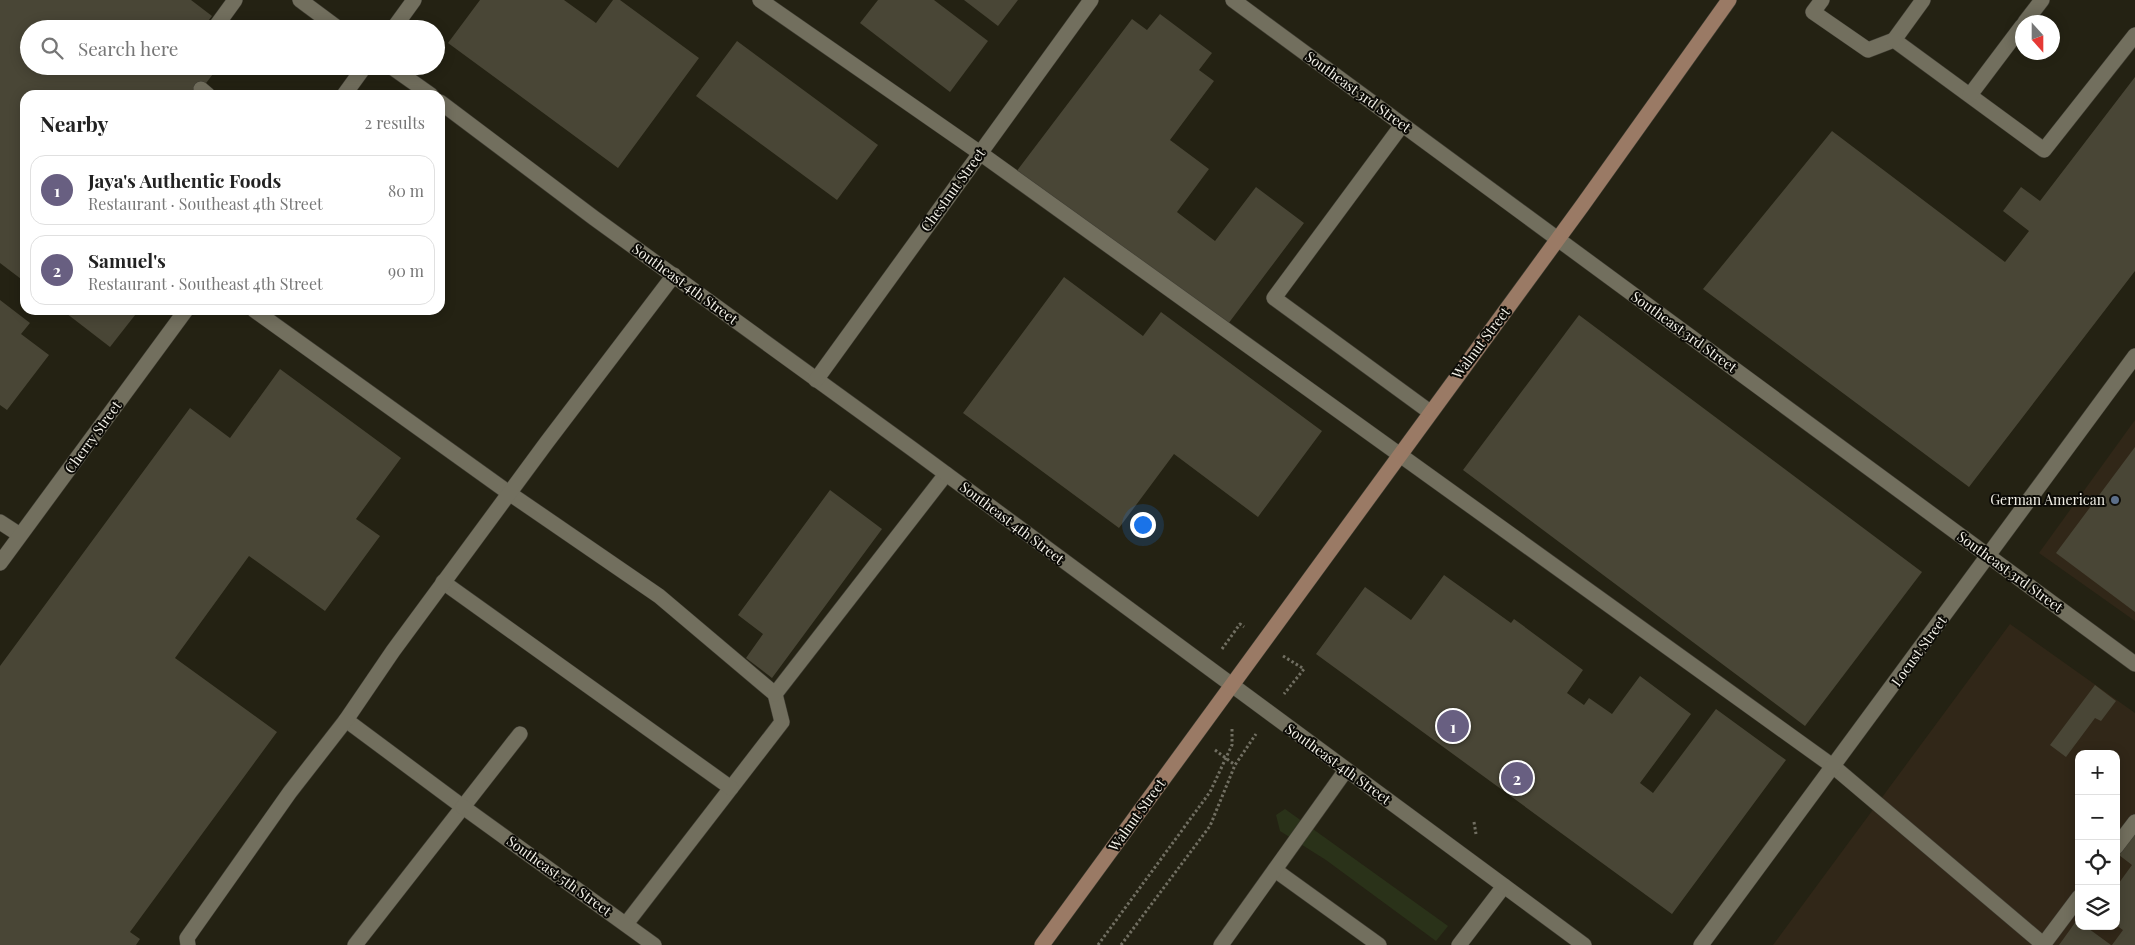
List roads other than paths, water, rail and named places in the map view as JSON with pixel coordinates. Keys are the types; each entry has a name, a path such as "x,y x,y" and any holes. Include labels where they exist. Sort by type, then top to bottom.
{"main road":[{"name":"Walnut Street","path":"1042,945 1558,239 1729,0"}],"street":[{"path":"221,20 236,0"},
{"path":"300,0 327,20"},
{"path":"400,20 414,0"},
{"path":"760,0 980,153 1834,767 2043,945 2075,902"},
{"name":"Chestnut Street","path":"816,380 1091,0"},
{"name":"Southeast 3rd Street","path":"1233,0 2135,664"},
{"path":"1822,0 1813,12 1868,50 1894,40 1923,0"},
{"path":"2030,15 2042,0"},
{"path":"1894,40 2044,150 2135,34"},
{"path":"1970,95 2015,35"},
{"path":"348,90 359,75"},
{"path":"403,75 424,90"},
{"name":"Southeast 4th Street","path":"445,106 1584,945"},
{"path":"1402,125 1274,298 1430,412"},
{"path":"188,945 187,938 223,884 290,792 346,720 392,651 674,275"},
{"name":"Cherry Street","path":"0,563 182,315"},
{"path":"261,315 509,493 659,596 775,694 782,722 626,924"},
{"name":"Locust Street","path":"1701,945 2135,356"},
{"path":"775,694 946,474"},
{"path":"0,522 20,536"},
{"path":"443,582 731,788"},
{"name":"Southeast 5th Street","path":"346,720 654,945"},
{"path":"355,945 520,734"},
{"path":"1221,945 1346,770"},
{"path":"2120,842 2135,822"},
{"path":"1275,870 1379,945"},
{"path":"1459,945 1504,886"}],"place":[{"name":"German American","path":"2115,500"},
{"name":"Jaya's Authentic Foods","path":"1453,726"},
{"name":"Samuel's","path":"1517,778"}]}
